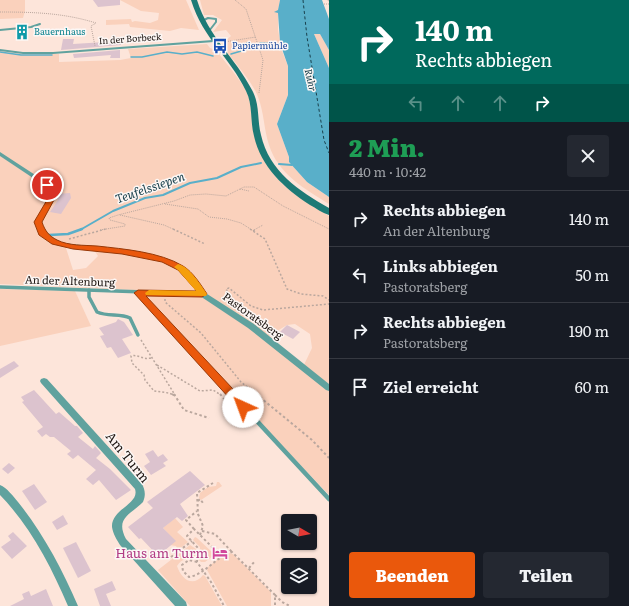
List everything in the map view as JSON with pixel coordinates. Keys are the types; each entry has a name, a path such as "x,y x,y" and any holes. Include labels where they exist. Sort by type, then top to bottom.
{"main road":[{"path":"194,0 197,12 208,32 251,95 258,140 270,166 278,176 293,189 329,212"}],"street":[{"name":"In der Borbeck","path":"0,50 33,53 216,42"},
{"name":"Pastoratsberg","path":"0,154 47,185 52,192 50,200 38,222 42,233 55,242 63,245 122,251 164,260 182,268 202,294 226,308 251,326 329,388"},
{"name":"Am Turm","path":"44,381 140,490 140,499 118,519 116,525 118,534 182,606"},
{"path":"0,489 23,517 45,549 63,582 73,606"}],"lane":[{"path":"202,21 208,18 216,19 216,22 208,32"},
{"path":"0,30 31,27 40,24"},
{"name":"An der Altenburg","path":"0,287 138,293 202,294"},
{"path":"89,290 93,306 97,312 106,316 119,316 130,319 134,323 138,335"},
{"path":"138,293 329,499"}],"path":[{"path":"235,0 246,9 263,60 260,92 251,95"},
{"path":"324,4 329,4"},
{"path":"0,12 31,12 74,16 93,21 96,23 91,26 95,50"},
{"path":"216,42 256,37"},
{"path":"65,239 71,239 94,231 125,226 125,224 110,220 109,218 118,215 163,204 190,195 206,194 226,196 240,188 249,186 254,187 283,206 329,228"},
{"path":"240,188 249,191"},
{"path":"163,204 198,209 209,217 227,218 241,223 265,239 287,289 301,294 323,296 329,300"},
{"path":"118,215 164,225 205,244"},
{"path":"253,231 263,225"},
{"path":"226,308 229,303 229,295 226,289 229,288 251,306 263,310 329,304"},
{"path":"164,293 165,302 202,334 241,382 312,440 329,458"},
{"path":"138,335 184,410 209,418"},
{"path":"151,358 140,359 135,355 131,356 132,363 144,375 145,380 154,390 160,393 169,393 176,396"},
{"path":"155,364 204,393 212,390 217,392 233,412 240,426"},
{"path":"200,536 203,523 198,515 197,493 213,483"},
{"path":"198,501 200,499 203,503"},
{"path":"198,511 186,520 220,555"},
{"path":"194,529 187,536 198,548 197,562"},
{"path":"202,531 215,534 282,602 290,606"},
{"path":"171,557 192,541"},
{"path":"224,606 204,570 197,562 189,560 185,562 181,568 189,577 193,577 204,570 220,555 232,552"},
{"path":"249,568 255,561"},
{"path":"275,595 275,606"}],"shaded area":[{"path":"0,0 25,0 25,11 23,18 0,19"},
{"path":"120,0 186,0 199,30 181,28 170,31 130,27 129,24 106,25 106,20 131,19 132,22 150,23 158,20 159,13 141,11"},
{"path":"200,0 280,0 278,10 278,30 282,51 288,66 288,95 277,124 289,157 289,162 307,182 329,197 329,204 293,180 273,155 266,133 262,109 256,92 248,79 223,47 222,44 231,36 226,30 213,32 222,20 213,15 204,15"},
{"path":"314,34 320,34 329,50 329,68"},
{"path":"207,44 210,48 216,50 248,94 255,136 266,163 283,184 293,193 329,216 329,495 135,290 0,284 0,51 22,54 59,54 59,62 120,60 131,58 128,49","holes":["67,245 92,247 98,256 86,268 73,270 66,248","295,324 310,334 312,348 302,369 264,339 287,325"]},
{"path":"0,289 75,291 91,326 0,346"},
{"path":"217,482 219,482 222,486 201,500 199,498 200,493 208,487 216,486"},
{"path":"175,518 183,527 177,532 188,542 178,550 176,546 170,545 175,541 163,528"},
{"path":"195,537 213,553 213,556 205,562 201,562 199,560 200,547 193,540"},
{"path":"190,545 196,549 195,558 185,559 177,566 181,575 191,581 199,579 203,575 205,576 222,606 190,606 158,570"},
{"path":"229,553 233,554 271,592 271,606 227,606 207,570 208,567"}],"water":[{"name":"Ruhr","path":"280,0 322,0 329,19 329,50 320,34 314,34 329,68 329,197 307,182 289,162 289,157 277,124 288,95 288,66 281,46 278,44 280,42 278,13 274,12 278,10"}],"building":[{"path":"93,0 120,0 120,5 98,7"},
{"path":"63,39 74,39 73,44 121,41 121,45 61,50"},
{"path":"120,50 120,58 110,58 111,55 74,58 73,54"},
{"path":"70,193 71,198 61,214 50,212 58,200 56,194"},
{"path":"118,319 124,322 133,335 122,339 131,353 118,358 111,347 107,348 100,336 104,335 99,328 116,322"},
{"path":"287,325 300,332 293,339 280,332"},
{"path":"14,361 19,366 0,378 0,369"},
{"path":"34,390 56,414 59,412 75,426 77,426 83,433 78,437 93,449 95,446 101,453 96,458 110,469 131,490 116,500 99,480 93,485 86,479 96,470 78,455 73,459 67,454 71,451 54,437 50,437 46,434 42,437 37,431 43,427 22,402 24,401 21,397"},
{"path":"153,450 158,457 163,454 168,460 163,463 166,466 151,475 144,466 150,462 145,454"},
{"path":"9,463 15,468 8,474 2,469"},
{"path":"190,471 205,485 180,504 188,516 182,521 177,517 163,528 176,541 158,556 128,527 153,508 147,502"},
{"path":"34,484 47,502 35,510 22,491"},
{"path":"63,515 68,524 57,530 52,522"},
{"path":"13,532 27,546 12,559 1,547 11,540 8,536"},
{"path":"76,542 91,571 78,578 63,548"},
{"path":"112,581 116,590 106,594 111,606 100,606 94,589"},
{"path":"46,589 53,606 10,606 24,599 22,594 29,591 31,596"}],"waterway":[{"path":"231,54 248,49 245,45 247,43 252,44"},
{"path":"260,43 281,44"},
{"path":"0,52 21,55 52,55"},
{"path":"131,57 142,57 167,52 182,54 197,52 213,56"},
{"name":"Teufelssiepen","path":"81,229 113,211 145,198 163,195 190,183 217,178 241,167 261,163"},
{"name":"Teufelssiepen","path":"279,164 292,165"},
{"name":"Teufelssiepen","path":"49,235 68,234 81,229"}],"ferry route":[{"path":"303,0 307,37 324,140 329,153"}],"slow traffic":[{"path":"149,293 202,294 182,268 178,267"}],"place":[{"name":"Bauernhaus","path":"22,32"},
{"name":"Papiermühle","path":"220,46"},
{"name":"Haus am Turm","path":"220,553"}],"route":[{"path":"47,185 52,192 50,200 38,222 42,233 55,242 73,247 122,251 146,255 164,260 182,268 202,294 138,293 243,407"}]}
